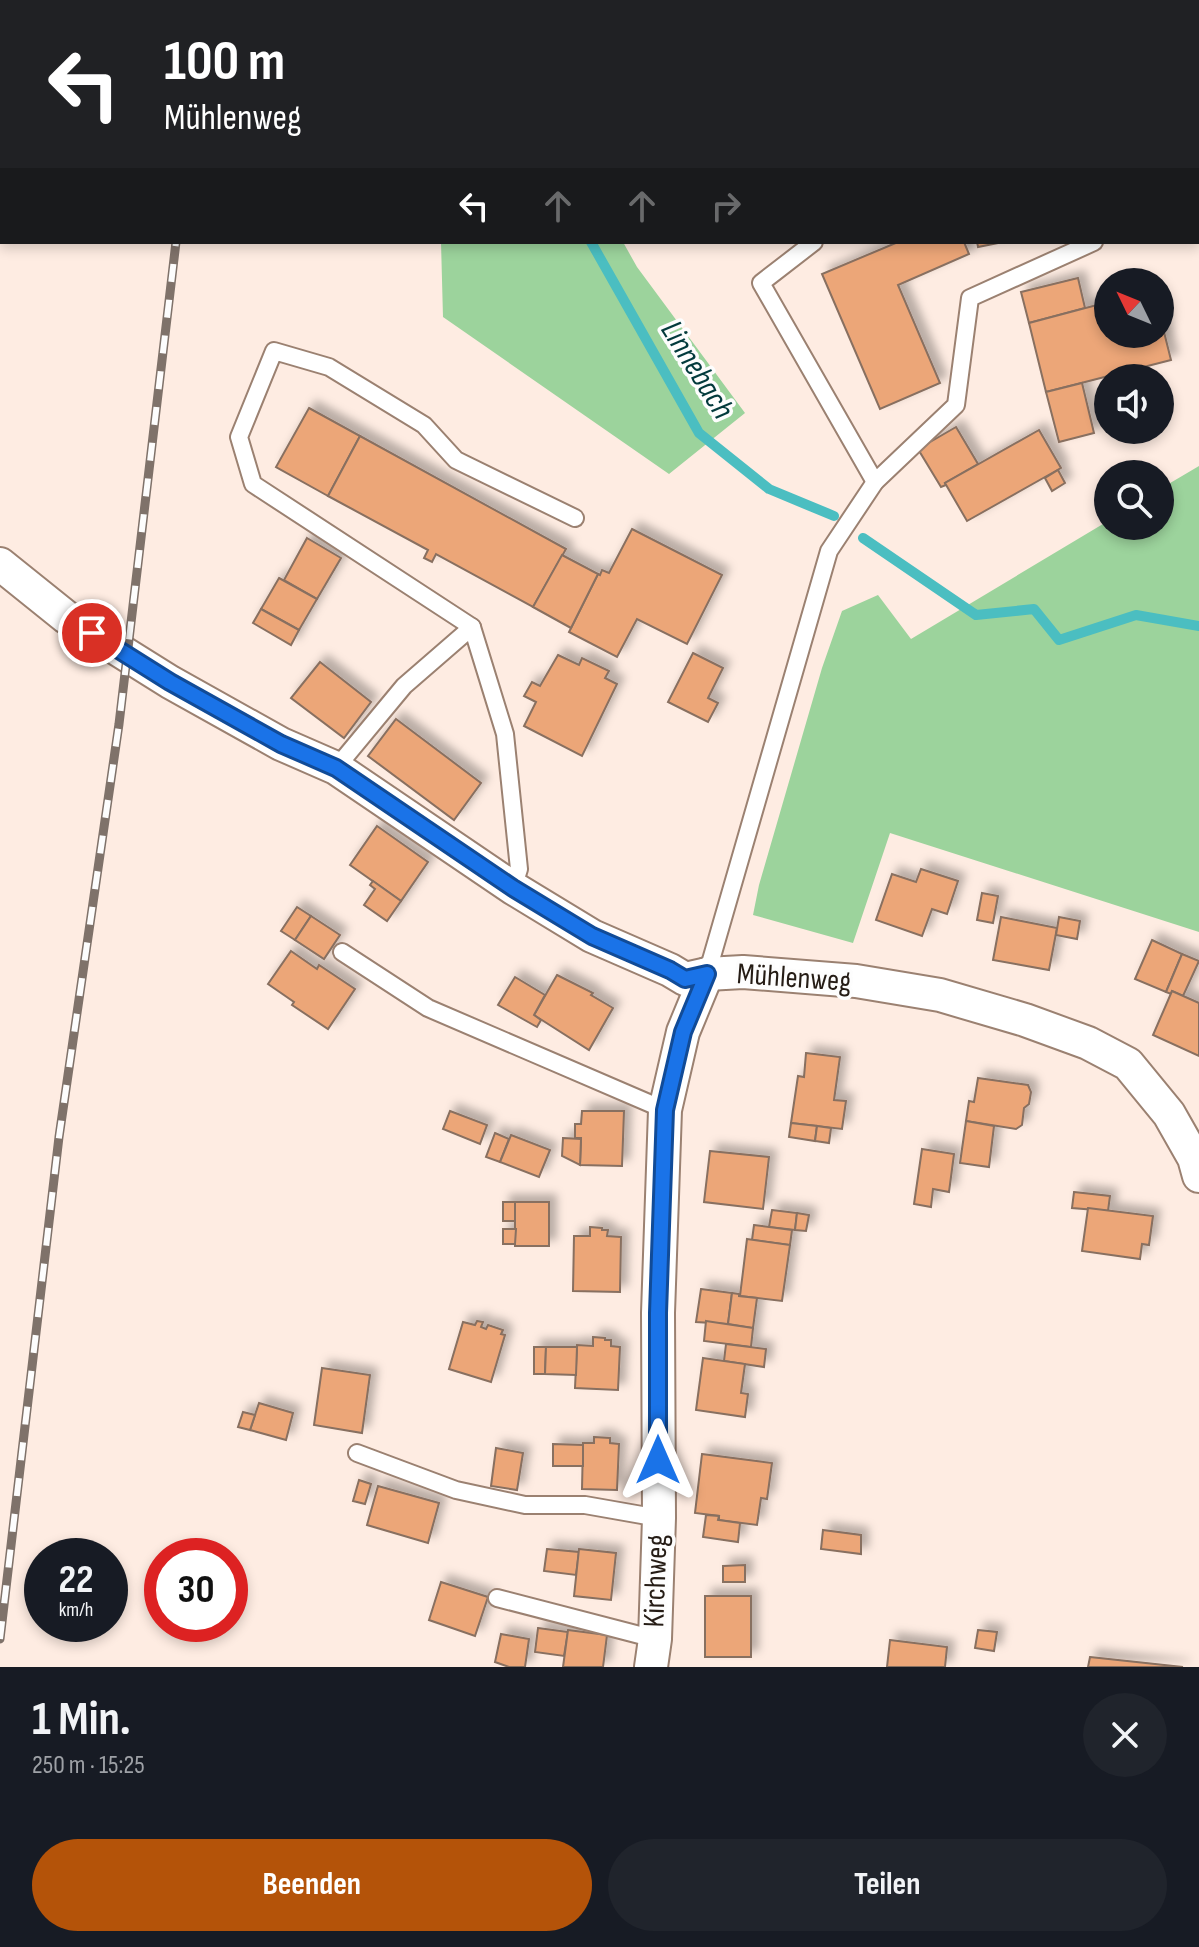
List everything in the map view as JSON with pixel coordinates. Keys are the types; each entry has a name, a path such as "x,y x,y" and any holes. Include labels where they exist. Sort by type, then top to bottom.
{"street":[{"name":"Mühlenweg","path":"0,564 66,617 170,682 281,744 336,768 513,888 592,936 685,979 743,972 856,981 940,995 1025,1020 1088,1043 1128,1064 1169,1114 1194,1158 1199,1176"},
{"name":"Kirchweg","path":"653,1653 659,1518 658,1313 665,1110 683,1032 707,974"}],"lane":[{"path":"811,244 761,283 875,482"},
{"path":"707,974 829,551 875,482 956,405 970,298 1090,244"},
{"path":"513,888 519,869 505,734 472,627 253,484 239,437 274,351 329,367 424,425 456,460 575,518"},
{"path":"336,768 404,686 472,627"},
{"path":"342,952 428,1008 665,1110"},
{"path":"357,1453 456,1490 483,1496 525,1505 585,1505 659,1518"},
{"path":"497,1598 653,1653"}],"green space":[{"path":"441,244 624,244 637,267 745,413 669,474 443,317"},
{"path":"1199,466 1199,932 890,833 853,943 753,915 822,668 842,611 878,595 911,639 1094,529 1094,540 1174,540 1174,481"}],"building":[{"path":"893,244 965,244 969,254 898,285 940,383 880,409 822,274"},
{"path":"1078,278 1085,308 1029,323 1021,292"},
{"path":"1094,306 1094,348 1168,348 1171,360 1155,364 1094,364 1094,380 1046,392 1029,323"},
{"path":"1082,383 1094,433 1059,442 1046,392"},
{"path":"309,408 360,436 328,496 276,467"},
{"path":"956,427 978,464 941,487 918,449"},
{"path":"1039,430 1061,468 967,521 945,483"},
{"path":"360,436 566,549 533,607 436,554 432,562 424,558 428,550 328,496"},
{"path":"1058,470 1065,483 1052,491 1045,478"},
{"path":"632,529 722,575 687,644 637,619 617,657 569,632 598,574 602,570 609,573"},
{"path":"307,538 341,558 317,599 284,580"},
{"path":"562,555 598,574 571,628 533,607"},
{"path":"279,578 317,599 299,630 261,609"},
{"path":"261,609 299,630 291,645 253,623"},
{"path":"693,653 723,668 708,698 718,703 708,722 668,702"},
{"path":"558,655 579,665 582,658 609,671 605,678 617,684 582,756 524,726 536,702 524,696 532,682 540,686"},
{"path":"320,662 371,702 344,738 291,698"},
{"path":"396,719 481,783 454,820 368,756"},
{"path":"377,826 428,862 401,901 350,865"},
{"path":"921,869 958,881 947,914 932,909 922,936 876,920 892,874 916,882"},
{"path":"373,881 401,901 387,921 364,905 375,889 370,885"},
{"path":"982,893 998,896 993,923 977,920"},
{"path":"297,907 311,916 295,940 281,931"},
{"path":"311,916 340,935 324,959 295,940"},
{"path":"1001,917 1057,928 1049,970 993,960"},
{"path":"1059,917 1080,921 1077,939 1056,935"},
{"path":"1152,940 1182,954 1166,992 1135,979"},
{"path":"291,951 355,989 328,1029 268,984"},
{"path":"1182,954 1199,961 1183,996 1166,992"},
{"path":"557,975 593,993 591,995 613,1008 589,1050 534,1015"},
{"path":"515,977 545,995 534,1015 541,1020 537,1027 498,1005"},
{"path":"1172,991 1199,1003 1199,1056 1153,1035"},
{"path":"806,1053 840,1057 834,1100 846,1101 842,1129 791,1123 798,1076 804,1077"},
{"path":"978,1078 1028,1085 1031,1092 1029,1104 1024,1108 1022,1125 1016,1129 966,1121 969,1101 974,1102"},
{"path":"450,1111 487,1125 480,1144 443,1129"},
{"path":"582,1111 624,1111 622,1166 580,1165 581,1138 575,1138 575,1124 581,1124"},
{"path":"966,1121 994,1126 989,1167 960,1163"},
{"path":"791,1123 817,1126 815,1141 789,1137"},
{"path":"817,1126 831,1128 829,1143 815,1141"},
{"path":"495,1133 509,1139 500,1162 486,1157"},
{"path":"511,1135 550,1150 539,1177 500,1162"},
{"path":"563,1138 581,1139 580,1165 562,1156"},
{"path":"922,1149 954,1154 949,1192 933,1189 931,1207 914,1204"},
{"path":"710,1151 769,1157 763,1209 704,1202"},
{"path":"1074,1192 1110,1196 1108,1211 1072,1208"},
{"path":"503,1202 515,1202 515,1221 503,1221"},
{"path":"515,1202 549,1202 549,1246 515,1246"},
{"path":"1088,1208 1153,1216 1149,1245 1142,1244 1140,1259 1082,1251"},
{"path":"772,1210 797,1213 795,1230 769,1227"},
{"path":"797,1213 809,1215 806,1231 795,1230"},
{"path":"754,1225 792,1230 790,1245 752,1240"},
{"path":"590,1227 608,1230 607,1236 621,1237 620,1292 573,1291 574,1236 590,1236"},
{"path":"503,1229 516,1229 515,1244 503,1244"},
{"path":"747,1239 790,1245 782,1301 740,1296"},
{"path":"701,1289 732,1293 728,1324 696,1322"},
{"path":"732,1293 757,1298 753,1328 728,1324"},
{"path":"477,1321 483,1322 481,1327 486,1329 488,1325 503,1330 501,1334 505,1335 491,1382 449,1369 463,1322 475,1325"},
{"path":"706,1321 753,1328 751,1347 704,1341"},
{"path":"593,1337 611,1340 611,1346 620,1347 618,1390 575,1388 577,1345 593,1346"},
{"path":"726,1344 766,1349 764,1367 724,1361"},
{"path":"534,1347 546,1347 545,1374 534,1374"},
{"path":"546,1347 577,1347 576,1375 545,1374"},
{"path":"703,1358 745,1364 741,1393 748,1394 745,1417 696,1410"},
{"path":"322,1368 370,1375 362,1433 314,1425"},
{"path":"259,1403 293,1413 286,1440 250,1430"},
{"path":"243,1412 255,1415 250,1430 238,1427"},
{"path":"594,1437 610,1438 610,1443 619,1444 617,1490 582,1489 583,1443 594,1443"},
{"path":"553,1444 583,1445 583,1466 553,1466"},
{"path":"496,1448 523,1453 517,1490 491,1486"},
{"path":"702,1454 772,1463 767,1499 761,1498 757,1525 695,1513"},
{"path":"359,1480 371,1484 365,1504 353,1501"},
{"path":"378,1486 439,1503 428,1543 367,1525"},
{"path":"706,1515 740,1523 738,1542 703,1537"},
{"path":"823,1530 861,1535 861,1554 821,1549"},
{"path":"547,1549 579,1552 576,1575 544,1571"},
{"path":"579,1549 616,1553 611,1600 574,1596"},
{"path":"745,1565 745,1582 723,1582 723,1566"},
{"path":"441,1582 488,1597 475,1636 429,1620"},
{"path":"705,1596 751,1596 751,1657 705,1657"},
{"path":"538,1628 568,1632 564,1656 535,1652"},
{"path":"568,1630 607,1635 603,1667 563,1667"},
{"path":"978,1630 997,1632 994,1651 975,1648"},
{"path":"501,1634 529,1639 525,1667 509,1667 495,1662"},
{"path":"890,1640 947,1647 945,1667 887,1667"},
{"path":"1090,1657 1183,1667 1088,1667"}],"waterway":[{"name":"Linnebach","path":"592,244 699,433 769,489 834,516"},
{"name":"Linnebach","path":"863,538 976,615 1034,609 1059,640 1136,615 1199,626"}],"railway":[{"path":"0,1639 59,1137 119,724 176,244"}],"route":[{"path":"92,633 170,682 281,744 336,768 513,888 592,936 685,979 707,974 683,1032 665,1110 658,1313 658,1460"}]}
